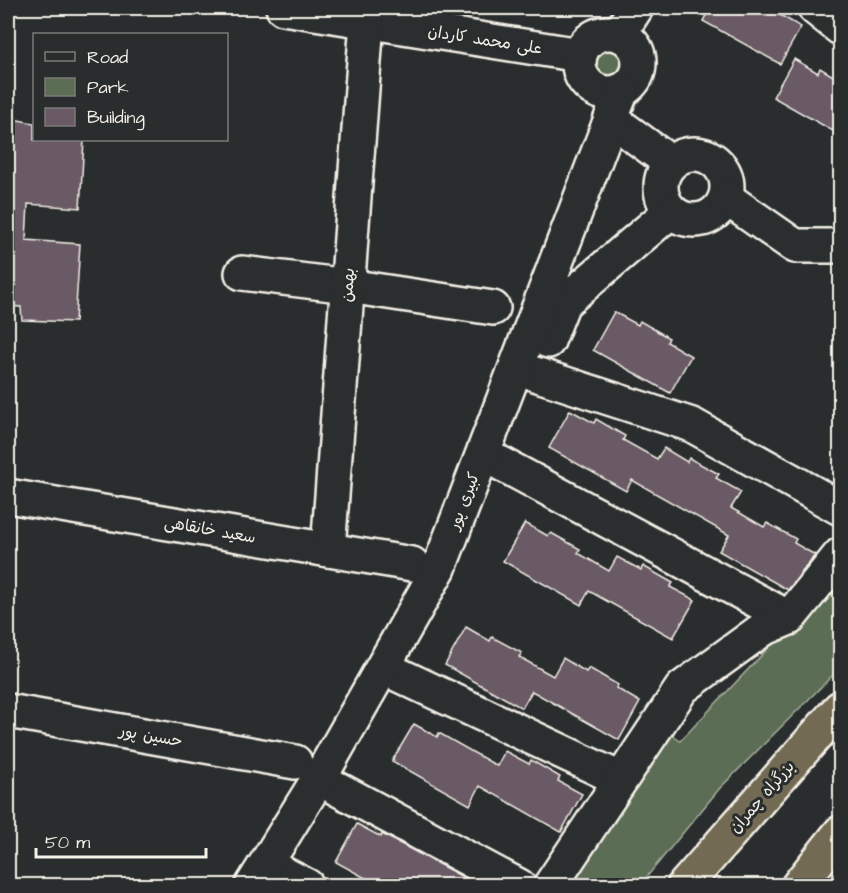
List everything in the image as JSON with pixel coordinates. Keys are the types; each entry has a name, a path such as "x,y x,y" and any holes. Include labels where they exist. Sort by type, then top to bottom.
{"highway":[{"name":"بزرگراه چمران","path":"684,885 840,708"},
{"path":"798,885 840,833"}],"street":[{"name":"علی محمد کاردان","path":"283,8 580,55"},
{"path":"815,8 840,28"},
{"name":"بهمن","path":"328,550 367,21"},
{"path":"628,21 599,34 584,46 580,55 581,74 586,82 616,104 671,163"},
{"name":"کبیری پور","path":"252,885 327,765 439,568 616,104 636,76 639,57 635,47 628,39 628,21"},
{"path":"690,154 711,159 720,166 726,176 728,187 726,198 721,208 712,216 702,220 680,218 671,211 661,193 665,172 671,163 690,154"},
{"path":"726,198 795,246 840,246"},
{"path":"288,881 336,788 454,582 563,303 671,211"},
{"path":"242,273 493,308"},
{"path":"535,374 692,425 840,508"},
{"path":"500,463 789,618"},
{"name":"سعید خانقاهی","path":"8,496 411,564"},
{"path":"550,885 682,688 763,629 789,618 840,555"},
{"path":"399,675 620,779"},
{"name":"حسین پور","path":"8,711 295,762"},
{"path":"336,788 519,885"}],"green space":[{"path":"610,42 624,48 630,62 624,76 610,82 596,76 590,62 596,48"},
{"path":"840,573 840,668 720,788 640,885 559,886 665,729 680,741"}],"building":[{"path":"710,8 768,8 801,27 780,64 703,21"},
{"path":"794,59 818,73 820,68 840,80 840,135 773,97"},
{"path":"8,118 33,123 33,141 84,141 80,208 28,204 26,240 80,244 75,322 22,320 21,307 8,306"},
{"path":"614,312 638,325 640,321 669,338 667,342 691,356 670,393 593,350"},
{"path":"570,410 594,423 596,419 625,436 623,440 657,459 664,448 687,462 689,458 719,474 716,478 741,492 731,508 764,527 767,523 796,539 794,543 815,555 788,590 719,551 729,535 632,480 626,491 549,448"},
{"path":"525,523 548,536 551,533 580,549 578,553 609,571 617,557 641,570 643,566 673,583 670,587 695,600 673,638 589,591 581,605 503,561"},
{"path":"466,627 490,641 492,637 522,653 519,657 553,676 563,658 586,672 589,668 618,685 616,688 640,702 619,740 532,691 522,708 445,665"},
{"path":"414,724 437,737 439,733 497,766 505,751 529,764 531,760 560,777 558,781 582,794 561,832 480,786 470,805 392,761"},
{"path":"357,824 381,837 382,834 478,885 378,885 336,862"}]}
